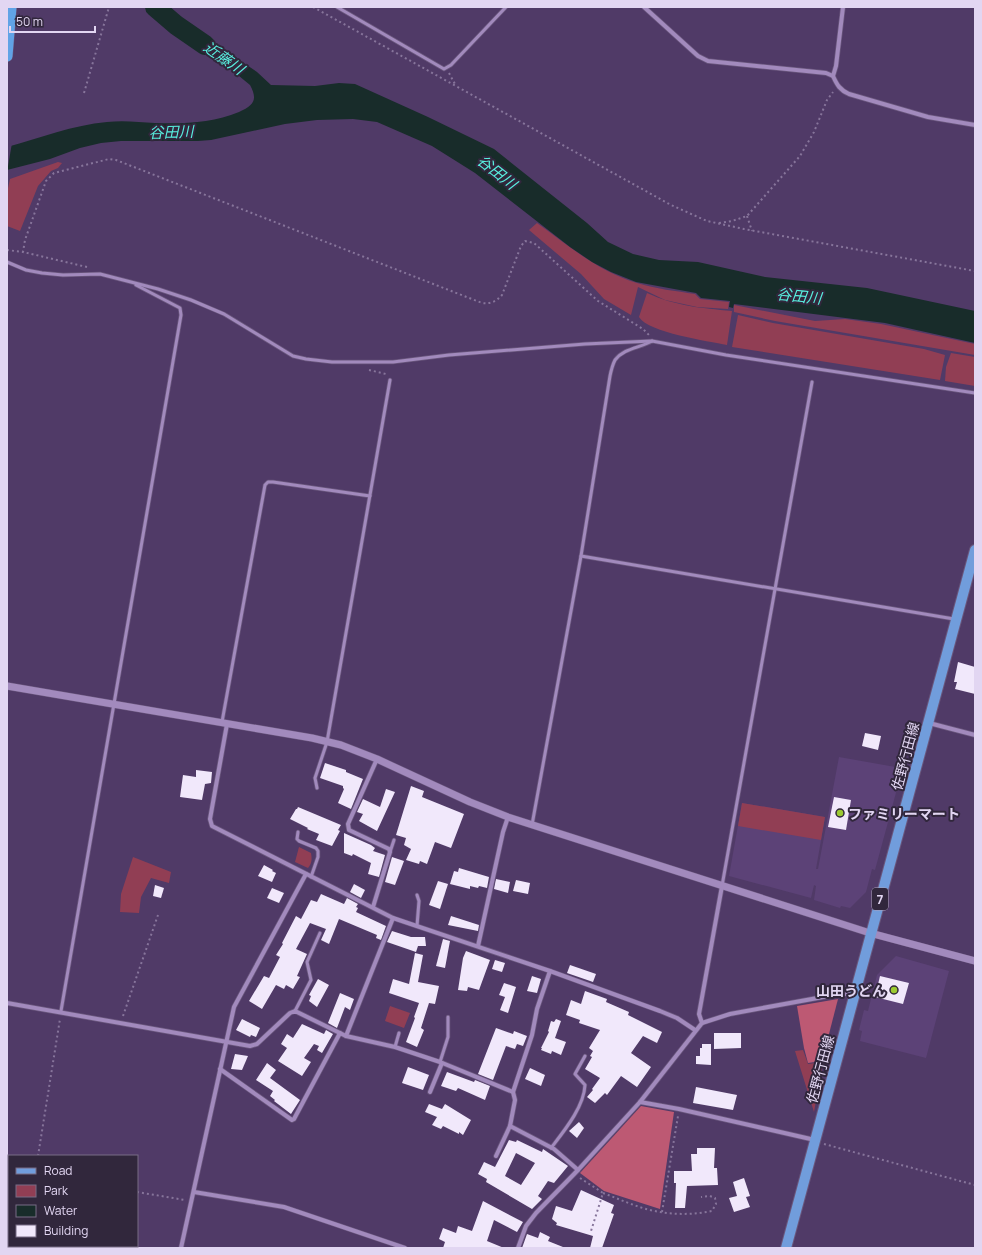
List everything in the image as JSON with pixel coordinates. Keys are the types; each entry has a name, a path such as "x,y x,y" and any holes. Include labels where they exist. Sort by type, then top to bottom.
{"highway":[{"path":"7,56 11,7"}],"main road":[{"name":"佐野行田線","path":"786,1248 955,619 975,550"}],"street":[{"path":"644,7 698,56 708,61 826,73 833,76 842,91 849,94 928,117 975,125"},
{"path":"833,76 836,66 843,7"},
{"path":"7,686 224,723 341,745 377,759 470,802 508,817 870,933 975,961"},
{"path":"224,723 210,819 212,826 393,918 550,971 677,1018 695,1030"},
{"path":"928,723 975,735"},
{"path":"373,907 390,852 388,849 349,830 348,824 377,759"},
{"path":"478,946 503,832 508,817"},
{"path":"181,1248 234,1007 306,874"},
{"path":"702,1023 699,1014 722,886"},
{"path":"346,1036 393,918"},
{"path":"496,1156 510,1126 515,1100 513,1092 532,1035 537,1009 550,971"},
{"path":"518,1248 526,1226 536,1213 578,1170 640,1102 702,1023 745,1012 834,995 855,994"},
{"path":"7,1002 250,1046 257,1044 290,1013 295,1011 346,1036 395,1047 441,1062 513,1092"},
{"path":"220,1069 292,1120 294,1119 340,1033"},
{"path":"430,1092 441,1062"},
{"path":"640,1102 679,1109 815,1141"},
{"path":"510,1126 551,1148 578,1170"},
{"path":"194,1192 284,1207 405,1248"}],"lane":[{"path":"337,7 444,69 451,65 506,7"},
{"path":"7,262 26,270 42,273 63,275 100,274 158,289 191,300 224,314 293,356 306,359 354,363 393,362 449,355 652,341 975,393"},
{"path":"61,1011 182,315 180,308 131,282"},
{"path":"532,825 581,556 610,376 615,361 625,351 645,345 652,341"},
{"path":"317,788 315,778 327,742 390,380"},
{"path":"722,886 812,382"},
{"path":"224,723 265,485 268,482 273,482 370,496"},
{"path":"581,556 774,590 955,619"},
{"path":"298,832 297,839 299,841 316,848 318,851 318,857 311,877"},
{"path":"390,852 394,840"},
{"path":"417,895 419,901 417,926"},
{"path":"295,1011 311,980 308,962 320,933"},
{"path":"441,1062 448,1037 448,1018"},
{"path":"395,1047 399,1033"},
{"path":"551,1148 569,1125 584,1094 585,1085 575,1074 585,1056"}],"path":[{"path":"84,93 109,7"},
{"path":"313,7 671,205 707,221 752,231 975,271"},
{"path":"444,69 449,73 457,88"},
{"path":"717,224 747,216 800,156 814,132 827,100 839,87"},
{"path":"23,252 25,240 46,182 54,173 109,159 116,160 482,303 493,302 502,295 521,246 525,241 530,241 598,301 643,329 651,336 652,341"},
{"path":"747,216 752,231"},
{"path":"7,250 23,252 90,267 98,271 100,274"},
{"path":"354,363 361,368 385,373 390,380"},
{"path":"120,1022 158,915"},
{"path":"38,1155 61,1011"},
{"path":"662,1212 679,1109"},
{"path":"815,1141 975,1185"},
{"path":"574,1174 603,1193 650,1210 670,1214 696,1214 712,1211 716,1204 715,1198 710,1196 701,1197"},
{"path":"138,1192 192,1201"},
{"path":"591,1231 603,1193"}],"shaded area":[{"path":"839,757 901,768 895,788 897,789 875,870 872,869 866,892 850,908 841,906 840,908 814,900 816,886 814,885 811,898 729,876 742,803 825,817 816,869 818,869"},
{"path":"896,956 949,971 926,1058 860,1041 862,1031 859,1030 864,1010 868,1011 877,975"},
{"path":"838,999 822,1061 808,1063 797,1006"},
{"path":"641,1106 674,1112 660,1209 604,1191 580,1173"}],"green space":[{"path":"58,162 62,163 58,168 51,171 38,186 20,231 7,226 7,193 10,179"},
{"path":"537,223 585,258 623,278 651,287 695,294 700,299 729,302 728,309 697,307 665,300 638,287 631,315 604,299 581,274 529,230"},
{"path":"647,293 678,304 732,311 727,345 680,336 654,328 645,323 639,317"},
{"path":"734,305 815,321 845,319 881,324 975,344 975,355 775,321 734,312"},
{"path":"738,315 773,323 924,349 945,355 940,380 732,347"},
{"path":"951,353 975,357 975,386 945,381 946,367"},
{"path":"742,803 825,817 821,840 738,826"},
{"path":"299,847 311,853 312,857 308,868 295,862"},
{"path":"133,857 171,872 169,883 151,878 141,897 139,913 120,912 121,894"},
{"path":"390,1006 410,1013 404,1028 385,1021"},
{"path":"803,1050 808,1064 823,1062 814,1112 795,1051"}],"water":[{"name":"谷田川","path":"182,29 229,53 257,72 271,85 315,86 339,83 355,84 494,149 587,223 608,242 633,254 659,260 698,262 765,277 867,288 975,311 975,343 885,323 734,304 733,308 729,307 730,301 701,298 696,293 636,282 611,272 592,262 570,247 475,173 432,146 377,122 353,119 317,120 285,124 211,140 121,141 101,143 80,148 50,159 7,170 7,147 69,129 113,121 187,123 209,121 229,116 248,107 253,102 254,98 250,85"}],"pier":[{"path":"12,143 7,172 7,145"}],"building":[{"path":"958,662 975,667 975,694 955,689 957,682 954,682"},
{"path":"865,733 881,736 878,750 862,746"},
{"path":"325,763 346,770 346,772 363,779 351,809 338,803 344,789 343,786 320,778"},
{"path":"196,770 212,772 211,783 205,784 202,800 180,797 183,775 196,777"},
{"path":"411,786 424,791 422,797 464,814 451,848 435,842 427,864 420,861 419,864 406,860 411,849 404,845 406,838 396,835"},
{"path":"386,789 395,792 377,831 359,821 363,814 357,812 363,799 380,807"},
{"name":"ファミリーマート","path":"834,797 851,800 846,830 828,827"},
{"path":"298,807 341,825 338,830 340,831 332,846 316,840 319,834 290,819"},
{"path":"344,833 371,845 375,848 373,851 385,855 379,877 368,874 371,863 353,854 352,856 344,853"},
{"path":"392,857 404,861 395,885 385,882"},
{"path":"264,865 276,873 272,882 258,876"},
{"path":"459,868 489,877 487,888 470,886 470,889 450,884 454,871 458,872"},
{"path":"496,879 510,882 508,893 494,889"},
{"path":"516,880 530,883 528,894 513,891"},
{"path":"438,881 448,884 440,909 429,905"},
{"path":"354,884 365,890 361,898 350,892"},
{"path":"155,885 164,888 161,898 153,896"},
{"path":"272,888 284,893 279,903 267,898"},
{"path":"321,894 344,904 347,898 358,904 356,907 358,908 356,912 386,926 381,940 376,938 377,935 339,919 329,944 321,940 326,929 310,923 296,949 307,954 297,976 300,977 293,989 286,985 284,989 276,985 262,1009 249,1001 264,976 269,978 280,957 276,955 283,944 282,943 296,916 301,919 311,900 317,902"},
{"path":"451,916 479,925 478,931 448,925"},
{"path":"392,931 411,937 425,937 426,946 418,946 416,952 387,942"},
{"path":"443,939 450,941 445,968 436,966"},
{"path":"466,951 490,960 479,990 468,987 467,991 458,990 463,958"},
{"path":"415,953 423,955 418,982 439,986 435,1004 429,1003 421,1028 424,1030 417,1047 406,1042 419,1003 389,993 393,979 409,984"},
{"path":"495,960 505,963 502,972 492,969"},
{"path":"570,965 596,974 593,982 567,973"},
{"path":"532,976 541,979 537,993 527,991"},
{"path":"880,976 909,983 903,1004 875,997"},
{"path":"318,979 329,985 317,1007 309,1001 311,996 309,995"},
{"path":"504,983 516,987 508,1013 500,1010 505,997 499,995"},
{"path":"585,991 607,999 606,1002 629,1012 628,1015 662,1032 657,1043 643,1036 631,1053 651,1067 637,1087 621,1076 607,1095 605,1093 595,1103 587,1097 600,1078 585,1069 592,1057 590,1056 593,1051 589,1048 600,1030 579,1023 580,1020 566,1015 571,1000 581,1004"},
{"path":"340,993 354,999 350,1010 345,1007 337,1028 328,1023"},
{"path":"242,1019 260,1028 256,1037 251,1035 250,1037 236,1030"},
{"path":"556,1019 561,1021 555,1038 566,1042 561,1055 552,1051 551,1054 541,1050 549,1032 551,1021 554,1022"},
{"path":"302,1024 324,1034 326,1030 333,1034 322,1053 317,1050 319,1046 314,1044 304,1058 311,1062 302,1076 278,1061 287,1048 281,1044 287,1034 293,1038"},
{"path":"496,1028 513,1034 514,1031 527,1036 523,1046 517,1044 515,1049 506,1046 493,1080 478,1074"},
{"path":"714,1033 741,1033 741,1048 714,1049"},
{"path":"702,1044 711,1044 711,1065 696,1064 696,1056 700,1056 700,1048 702,1048"},
{"path":"235,1054 248,1056 242,1070 231,1069"},
{"path":"267,1063 276,1070 270,1078 300,1100 291,1114 270,1096 273,1091 256,1080"},
{"path":"408,1067 429,1075 423,1090 402,1083"},
{"path":"530,1068 545,1075 541,1086 525,1079"},
{"path":"447,1072 490,1086 485,1100 458,1088 456,1091 441,1086"},
{"path":"696,1087 737,1095 733,1110 693,1103"},
{"path":"429,1104 442,1109 445,1104 471,1120 463,1135 443,1126 441,1129 432,1125 437,1117 425,1112"},
{"path":"579,1122 584,1128 577,1138 569,1131"},
{"path":"509,1140 516,1142 517,1140 542,1152 543,1149 568,1166 554,1183 548,1181 538,1196 542,1199 532,1209 486,1182 487,1179 478,1174 484,1162 495,1167","holes":["516,1153 535,1163 521,1185 505,1176"]},
{"path":"697,1148 715,1148 714,1168 717,1168 718,1185 687,1186 685,1208 675,1208 676,1183 674,1183 674,1171 692,1171 691,1154 697,1154"},
{"path":"744,1178 750,1196 746,1197 750,1207 734,1212 729,1198 737,1196 733,1182"},
{"path":"581,1190 614,1205 611,1213 614,1214 602,1248 590,1248 593,1236 556,1225 557,1223 552,1219 556,1206 572,1211"},
{"path":"483,1201 523,1222 517,1232 494,1220 487,1241 504,1248 443,1248 445,1242 439,1239 443,1228 456,1233 458,1226 472,1231"},
{"path":"540,1232 550,1237 548,1241 563,1248 522,1248 527,1234 538,1238"}],"waterway":[{"name":"近藤川","path":"155,7 176,25 205,45"}],"place":[{"name":"ファミリーマート","path":"840,813"},
{"name":"山田うどん","path":"894,990"}]}
